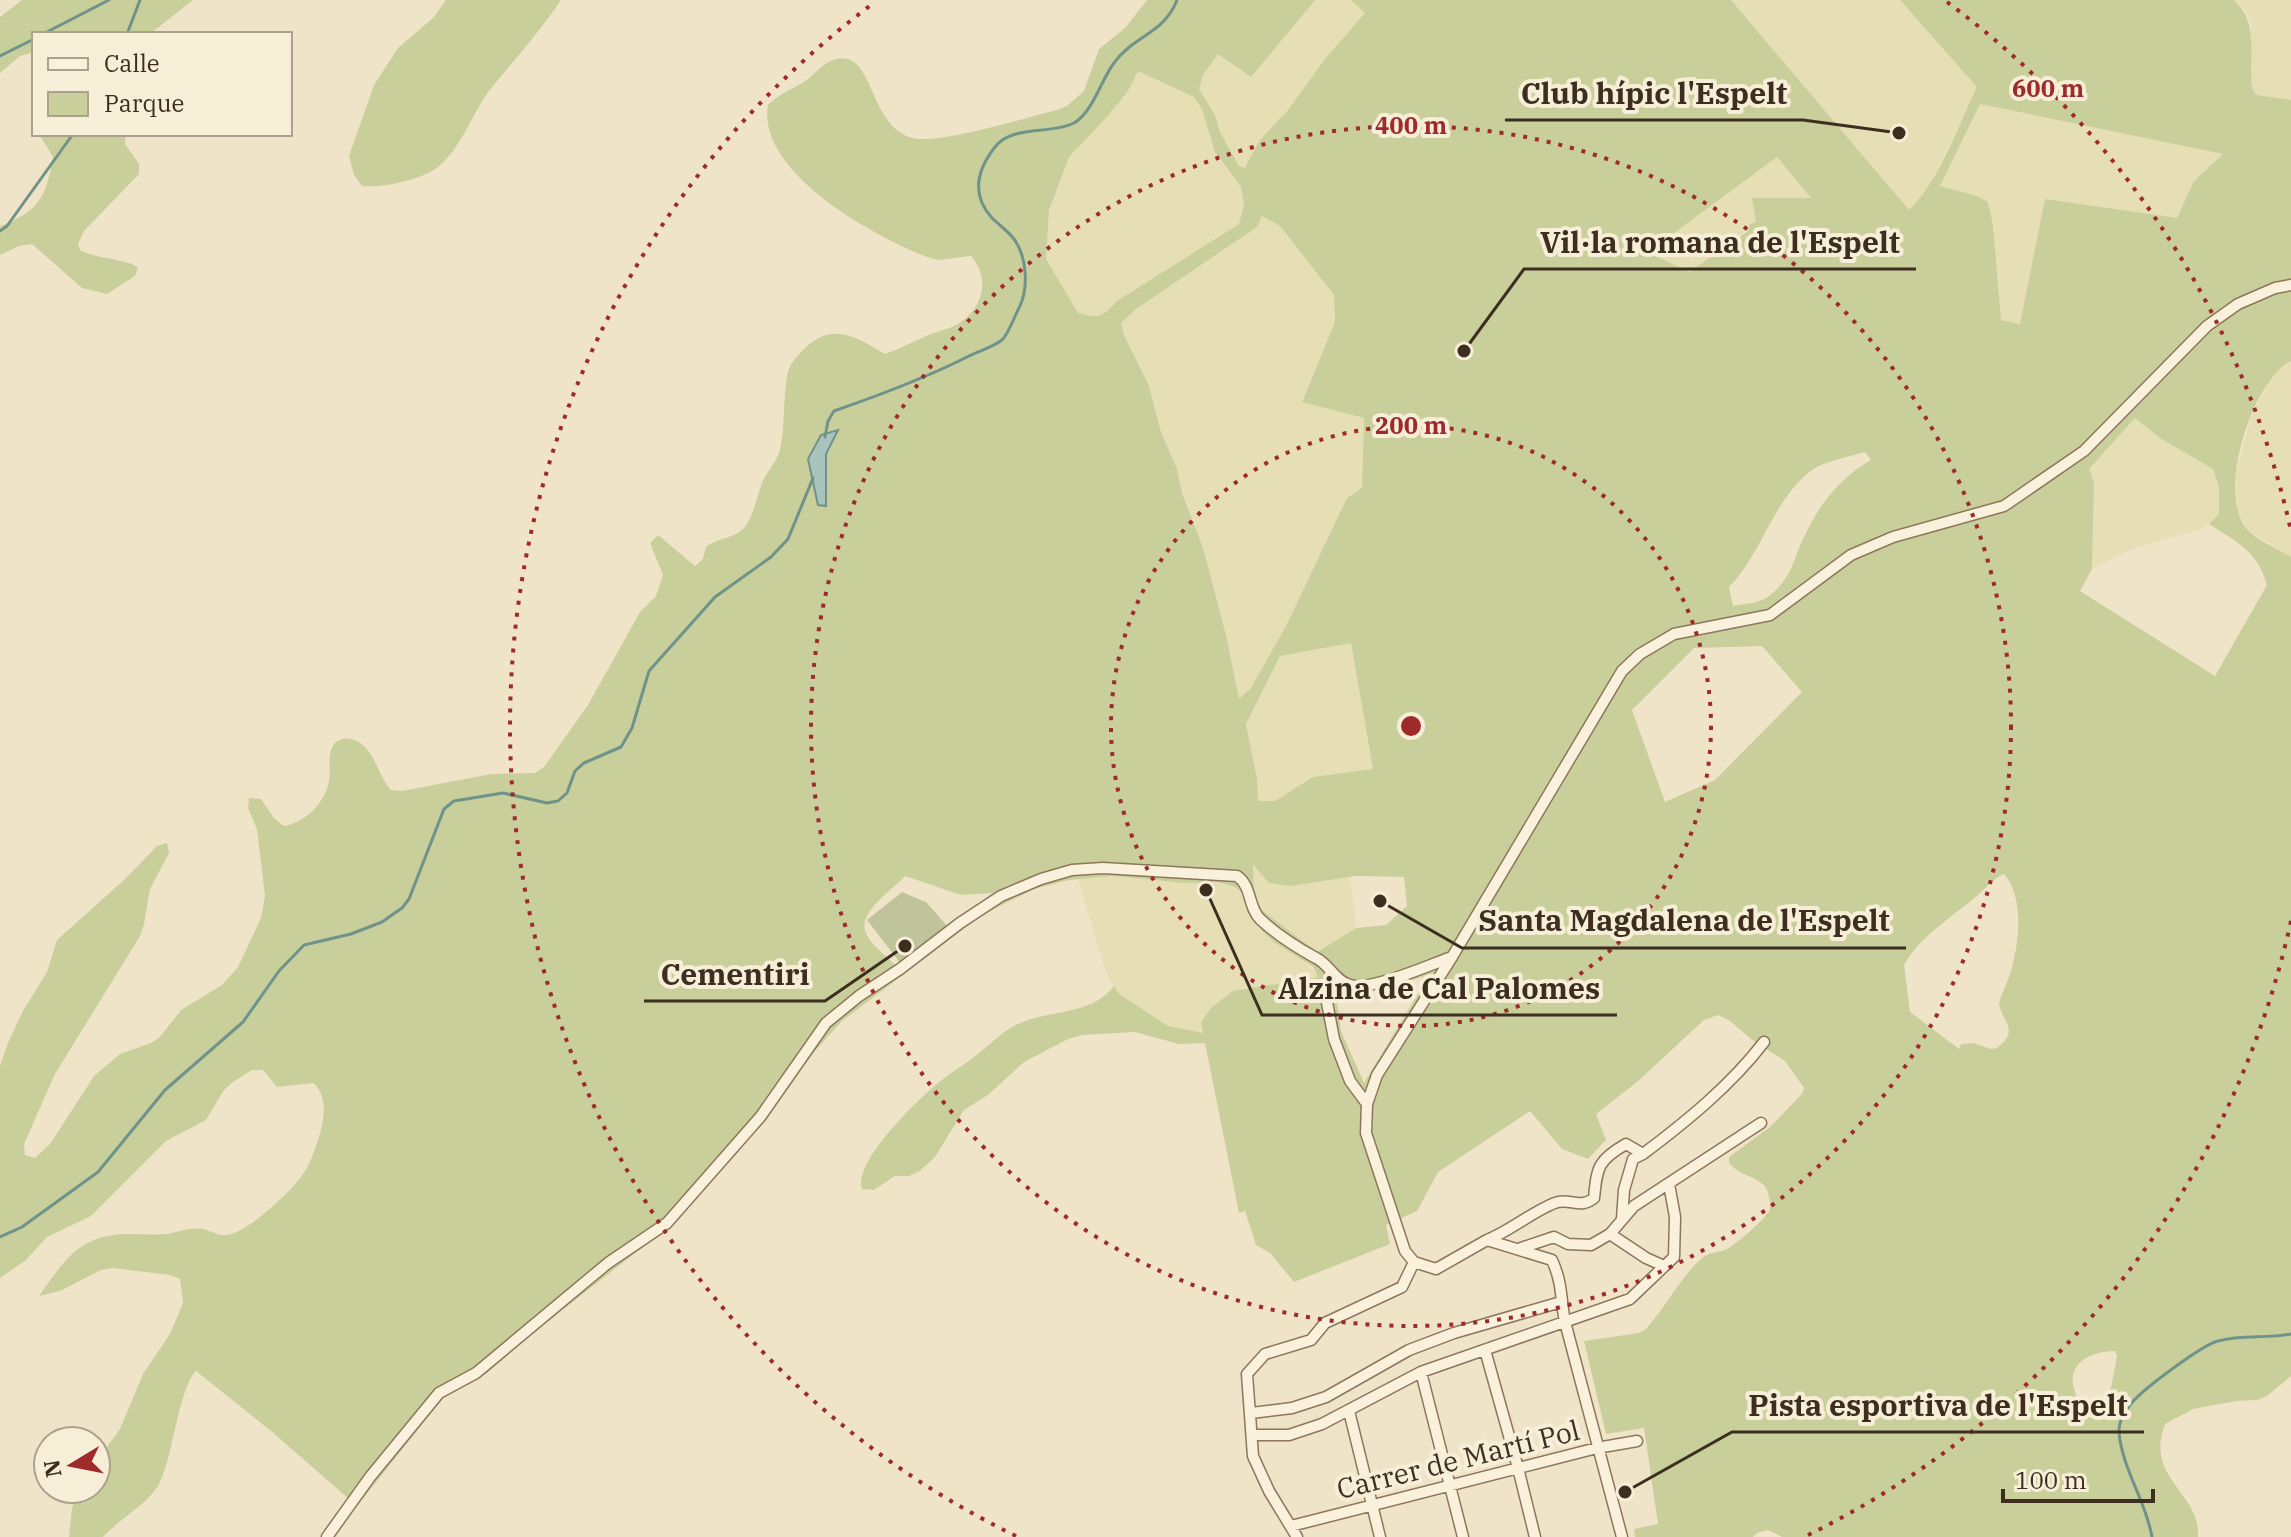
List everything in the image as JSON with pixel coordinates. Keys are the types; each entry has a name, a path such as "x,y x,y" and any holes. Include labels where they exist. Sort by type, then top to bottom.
{"street":[{"path":"1643,1154 1626,1144 1609,1154 1597,1168 1594,1198 1587,1203 1558,1202 1436,1269 1414,1262 1405,1251 1366,1133 1367,1104 1377,1075 1452,957 1622,671 1640,654 1674,634 1770,615 1851,555 1893,537 2004,506 2084,451 2207,326 2238,304 2275,288 2291,285"},
{"path":"327,1537 370,1477 439,1393 476,1373 608,1263 667,1223 761,1116 826,1023 859,996 1001,896 1041,879 1077,870 1103,868 1237,876 1243,881 1257,916 1351,985 1380,983 1452,957"},
{"path":"1331,972 1325,992 1334,1039 1350,1081 1367,1104"},
{"path":"1622,1219 1626,1180 1633,1159 1695,1113 1747,1065 1764,1042"},
{"path":"1521,1248 1554,1237 1568,1244 1591,1245 1610,1234 1634,1206 1761,1123"},
{"path":"1252,1435 1289,1435 1322,1424 1421,1372 1630,1299 1674,1257 1675,1217 1669,1184"},
{"path":"1610,1234 1664,1266"},
{"path":"1487,1240 1552,1260 1562,1283 1561,1302 1565,1322 1622,1537"},
{"path":"1297,1537 1269,1491 1253,1456 1247,1374 1265,1354 1311,1340 1325,1323 1402,1287 1414,1262"},
{"path":"1251,1413 1292,1408 1326,1397 1409,1350 1454,1333 1561,1302"},
{"path":"1485,1350 1535,1537"},
{"path":"1421,1372 1463,1537"},
{"path":"1349,1411 1380,1537"},
{"name":"Carrer de Martí Pol","path":"1291,1526 1597,1448 1637,1441"}],"shaded area":[{"path":"1315,0 1351,0 1366,13 1259,141 1245,168 1239,166 1199,89 1203,75 1218,54 1251,77"},
{"path":"1731,0 1900,0 1978,87 1933,178 1909,210"},
{"path":"2234,0 2291,0 2291,100 2256,95 2252,88 2251,25 2246,11"},
{"path":"1138,71 1194,97 1202,108 1218,158 1241,187 1244,205 1242,218 1239,224 1117,301 1103,315 1093,317 1078,313 1046,259 1049,210 1069,157 1128,91"},
{"path":"1980,104 2223,154 2194,181 2177,218 2045,199 2020,324 2001,320 1993,225 1988,202 1940,186"},
{"path":"1776,157 1812,199 1757,223 1689,272 1647,252"},
{"path":"1262,216 1280,226 1334,295 1335,322 1302,401 1364,418 1362,488 1347,499 1287,624 1251,688 1238,700 1226,635 1203,548 1182,493 1177,469 1161,432 1149,386 1121,323 1136,309 1257,227"},
{"path":"2291,361 2291,557 2246,529 2237,511 2236,472 2251,417 2271,377"},
{"path":"2135,418 2160,438 2213,469 2219,487 2219,514 2204,528 2132,549 2092,569 2094,483 2089,469"},
{"path":"1351,643 1373,769 1313,777 1275,801 1258,802 1257,779 1246,724 1280,656"},
{"path":"1253,862 1269,883 1290,886 1350,877 1356,928 1316,952 1263,911 1254,899"},
{"path":"1114,876 1184,883 1218,882 1235,887 1319,977 1233,991 1203,1033 1168,1026 1118,994 1106,973 1078,879"}],"green space":[{"path":"22,0 193,0 153,32 32,32 32,53 20,56 0,73 0,17"},
{"path":"446,0 561,0 489,91 460,141 438,167 402,182 362,186 354,175 349,156 374,85 398,48 434,17"},
{"path":"1147,0 1315,0 1251,77 1218,54 1203,75 1199,89 1239,166 1245,168 1259,141 1288,110 1325,59 1365,13 1351,0 1731,0 1909,210 1939,169 1977,87 1900,0 2234,0 2242,9 2250,30 2252,88 2256,95 2291,100 2291,361 2277,372 2252,413 2237,463 2235,488 2238,510 2245,527 2260,540 2291,557 2291,1376 2267,1396 2257,1400 2193,1409 2165,1424 2162,1459 2197,1521 2198,1537 1782,1537 1768,1530 1753,1537 1635,1537 1634,1529 1658,1524 1644,1428 1606,1434 1584,1341 1645,1330 1702,1258 1725,1250 1763,1219 1770,1209 1767,1190 1760,1182 1733,1167 1729,1157 1770,1127 1802,1094 1804,1088 1785,1061 1718,1015 1704,1020 1637,1082 1596,1114 1606,1140 1588,1159 1562,1149 1530,1111 1438,1172 1417,1211 1386,1225 1390,1244 1294,1282 1270,1253 1256,1245 1245,1211 1239,1213 1205,1043 1179,1044 1135,1032 1082,1035 1068,1039 1024,1062 988,1095 964,1110 935,1157 920,1171 909,1176 895,1176 874,1190 862,1189 862,1177 868,1162 905,1114 943,1079 1018,1024 1082,1007 1105,996 1114,986 1119,994 1168,1026 1203,1033 1201,1022 1211,1008 1233,991 1318,977 1313,967 1261,930 1241,892 1235,887 1218,882 1184,883 1114,876 1069,880 1034,889 982,915 842,1021 734,1156 676,1221 519,1344 486,1374 452,1387 357,1506 196,1371 185,1392 165,1470 156,1489 103,1537 69,1537 73,1505 112,1505 112,1440 120,1429 143,1374 170,1334 183,1303 180,1279 112,1268 101,1270 60,1291 39,1296 70,1257 85,1244 103,1237 167,1234 190,1229 227,1235 246,1227 289,1191 303,1174 318,1140 324,1110 322,1096 314,1083 277,1087 263,1070 252,1070 224,1090 206,1120 166,1141 91,1216 47,1237 26,1260 0,1278 0,1066 23,1011 47,972 57,940 157,846 167,843 169,853 150,889 140,936 55,1074 24,1144 25,1155 35,1158 50,1144 94,1076 120,1054 160,1037 181,1010 222,985 238,967 261,918 265,896 257,829 248,808 249,798 261,799 274,818 284,826 299,821 319,804 329,781 331,750 338,741 347,738 366,748 391,790 402,791 491,774 535,773 544,767 588,705 640,612 656,596 663,575 650,543 658,535 695,566 703,559 706,547 738,533 747,524 762,483 780,450 787,376 800,353 823,336 843,334 885,354 953,327 972,312 978,303 982,284 971,256 938,260 927,257 879,234 824,199 799,177 780,154 769,130 768,105 826,64 847,59 857,64 865,75 887,119 898,131 913,138 942,138 1067,106 1084,91 1099,49 1125,28","holes":["1138,71 1194,97 1202,109 1215,152 1241,187 1244,205 1239,224 1117,301 1104,313 1091,316 1078,313 1046,259 1049,210 1069,157 1128,91","1980,104 2223,154 2194,181 2177,218 2045,199 2020,324 2001,320 1993,225 1988,202 1940,186","1777,157 1811,198 1752,198 1756,222 1750,224 1748,231 1689,272 1648,252","1262,216 1280,226 1334,295 1335,322 1302,402 1364,418 1362,488 1347,498 1287,624 1251,688 1239,699 1203,548 1182,493 1177,469 1161,432 1149,386 1124,335 1121,323 1136,309 1257,227","2135,418 2160,438 2213,469 2219,487 2219,514 2209,524 2252,555 2267,585 2215,676 2080,591 2092,569 2094,483 2089,469","838,431 826,454 826,505 819,505 808,459","1865,452 1871,460 1850,474 1825,501 1783,582 1762,600 1733,606 1729,587 1750,559 1787,496 1812,470","1351,643 1373,769 1313,777 1275,801 1258,801 1246,724 1280,656","1762,646 1802,692 1715,780 1665,802 1632,710 1694,648","1253,864 1269,883 1290,886 1356,876 1404,877 1407,906 1386,925 1356,928 1317,952 1263,911 1254,899","2004,874 2011,884 2018,909 2016,950 1999,1004 2008,1027 2008,1036 1997,1048 1973,1043 1961,1044 1959,1049 1910,1012 1904,965 1928,936","905,876 961,895 993,893 897,967 873,944 864,927 870,911","1421,977 1427,979 1364,1083 1341,1031 1336,995 1353,989 1401,984","2115,1351 2117,1356 2108,1404 2095,1414 2080,1402 2073,1380 2074,1371 2088,1357"]},
{"path":"40,136 126,136 125,144 139,164 139,174 84,231 78,244 80,250 87,253 127,262 138,268 135,276 107,294 82,288 32,244 0,255 0,226 24,215 38,201 47,183 53,157"},
{"path":"902,892 926,902 948,927 901,964 867,920"}],"water":[{"path":"838,430 826,454 826,506 818,505 808,459 821,435"}],"waterway":[{"path":"47,32 109,0"},
{"path":"128,32 140,0"},
{"path":"825,437 834,411 936,372 1005,337 1022,300 1025,273 1022,255 1014,239 992,218 981,200 979,182 984,165 1002,140 1021,133 1064,127 1081,118 1114,63 1156,28 1177,0"},
{"path":"0,56 32,40"},
{"path":"0,231 7,226 72,136"},
{"path":"0,1237 22,1227 98,1172 165,1090 243,1022 279,971 304,945 351,934 382,922 402,908 409,899 444,809 454,801 503,793 547,803 558,801 567,793 575,771 584,763 621,747 632,728 649,671 715,597 771,557 788,539 813,478"},
{"path":"2152,1537 2121,1447 2119,1429 2126,1411 2158,1380 2210,1344 2236,1338 2291,1334"}],"place":[{"name":"Club hípic l'Espelt","path":"1899,133"},
{"name":"Vil·la romana de l'Espelt","path":"1464,351"},
{"name":"Alzina de Cal Palomes","path":"1206,890"},
{"name":"Santa Magdalena de l'Espelt","path":"1380,901"},
{"name":"Cementiri","path":"905,946"},
{"name":"Pista esportiva de l'Espelt","path":"1625,1492"}]}
